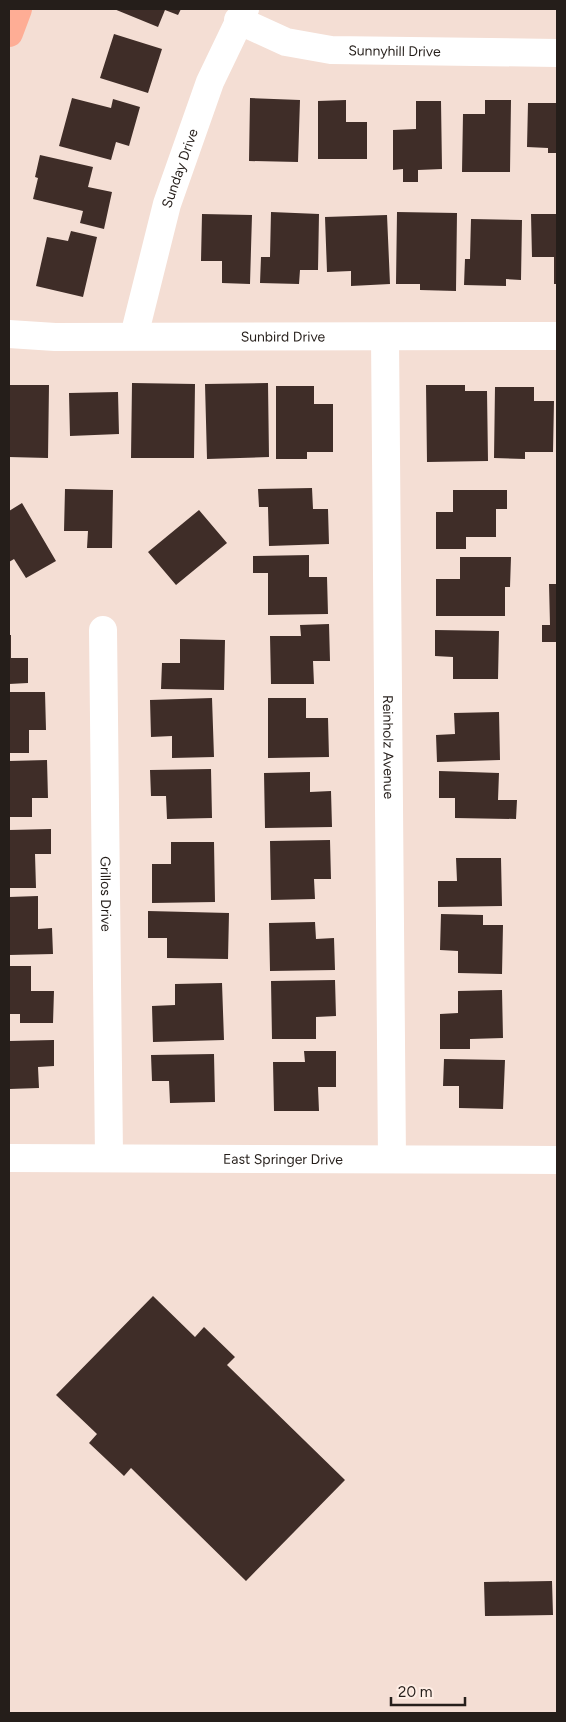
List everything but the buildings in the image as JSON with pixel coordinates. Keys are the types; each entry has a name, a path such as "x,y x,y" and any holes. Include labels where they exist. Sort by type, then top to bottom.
{"main road":[{"path":"9,33 18,9"}],"street":[{"name":"Sunnyhill Drive","path":"242,15 286,42 331,50 557,53"},
{"name":"Sunday Drive","path":"134,336 167,204 210,82 242,15"},
{"name":"Sunbird Drive","path":"9,334 55,337 557,336"},
{"name":"Reinholz Avenue","path":"385,337 392,1158"},
{"name":"Grillos Drive","path":"103,630 109,1156"},
{"name":"East Springer Drive","path":"9,1158 109,1156 557,1160"}]}
